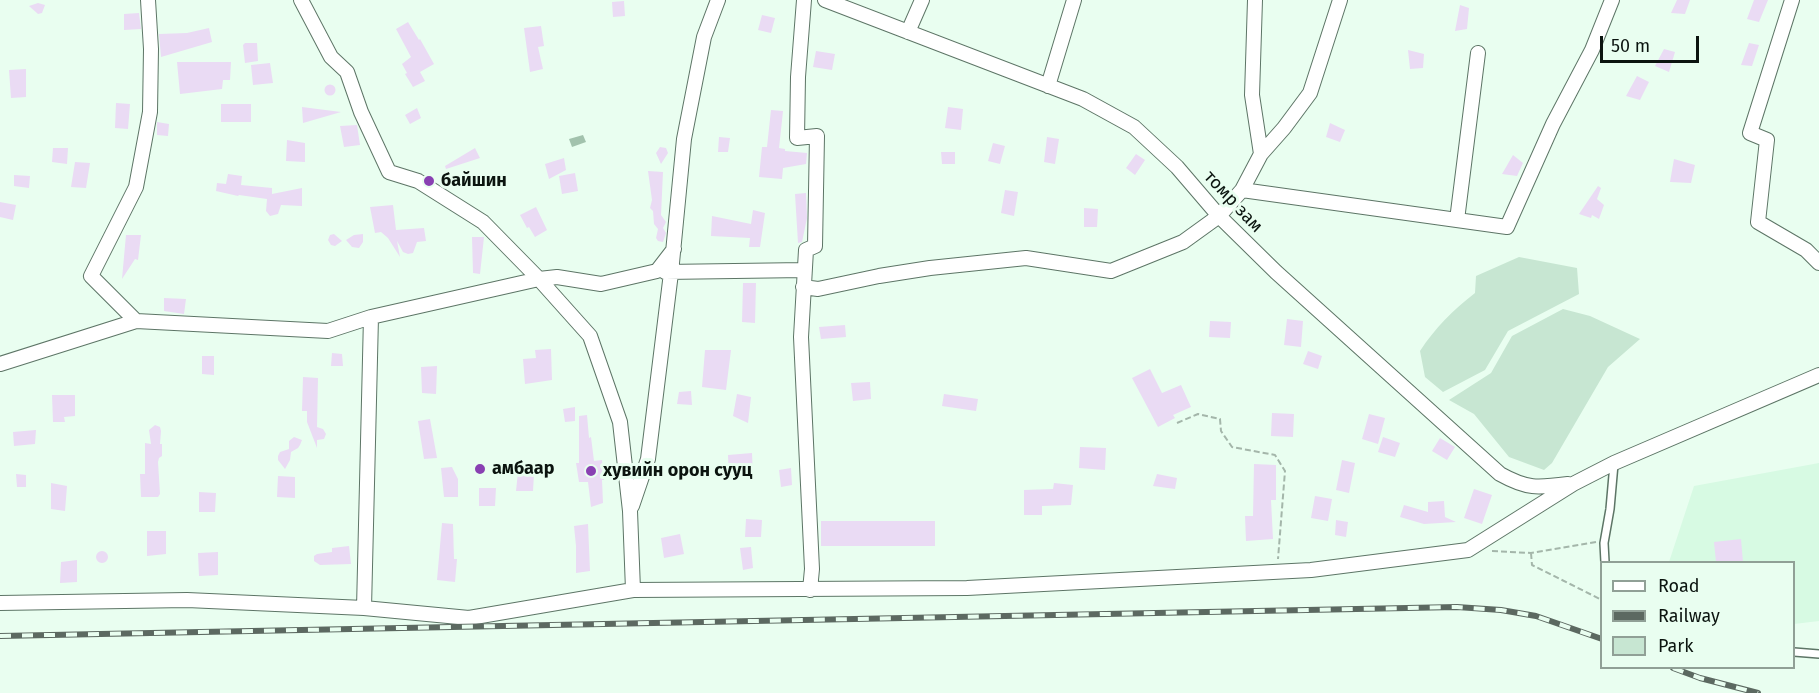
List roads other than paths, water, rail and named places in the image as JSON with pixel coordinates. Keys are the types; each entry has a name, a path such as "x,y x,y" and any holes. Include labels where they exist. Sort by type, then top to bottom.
{"street":[{"path":"136,321 91,276 136,187 150,112 151,49 148,0"},
{"path":"301,0 331,57 347,72 361,112 389,172 418,181 483,222 539,279 590,336 620,422 630,511 633,591"},
{"path":"630,511 648,459 674,249 684,140 704,37 718,0"},
{"path":"804,0 798,77 797,138 817,136 815,246 806,250 801,337 812,569 810,590"},
{"name":"томр зам","path":"825,0 1083,99 1134,128 1178,167 1219,216 1276,272 1500,474 1518,484 1540,487 1573,483"},
{"path":"908,32 922,0"},
{"path":"1048,86 1074,0"},
{"path":"1255,0 1252,95 1261,154"},
{"path":"804,287 818,289 920,269 1026,258 1111,271 1183,242 1219,216 1242,190 1261,154 1310,93 1340,0"},
{"path":"1242,190 1507,227 1553,124 1592,50 1612,0"},
{"path":"1792,0 1750,133 1767,140 1758,222 1813,249 1819,263"},
{"path":"1456,220 1478,54"},
{"path":"657,271 674,249"},
{"path":"0,363 136,321 328,331 371,317 539,279 557,277 601,284 657,271 671,273 804,270"},
{"path":"364,608 371,317"},
{"path":"0,603 187,600 364,608 468,618 633,591 967,588 1286,571 1468,550 1573,483 1614,462 1819,375"}],"lane":[{"path":"1605,561 1604,543 1614,462"},
{"path":"1795,652 1819,654"}],"railway":[{"path":"0,636 1457,607 1501,610 1536,616 1600,638"},
{"path":"1676,669 1700,678 1758,693"}],"place":[{"name":"байшин","path":"429,181"},
{"name":"амбаар","path":"480,469"},
{"name":"хувийн орон сууц","path":"591,471"}]}
